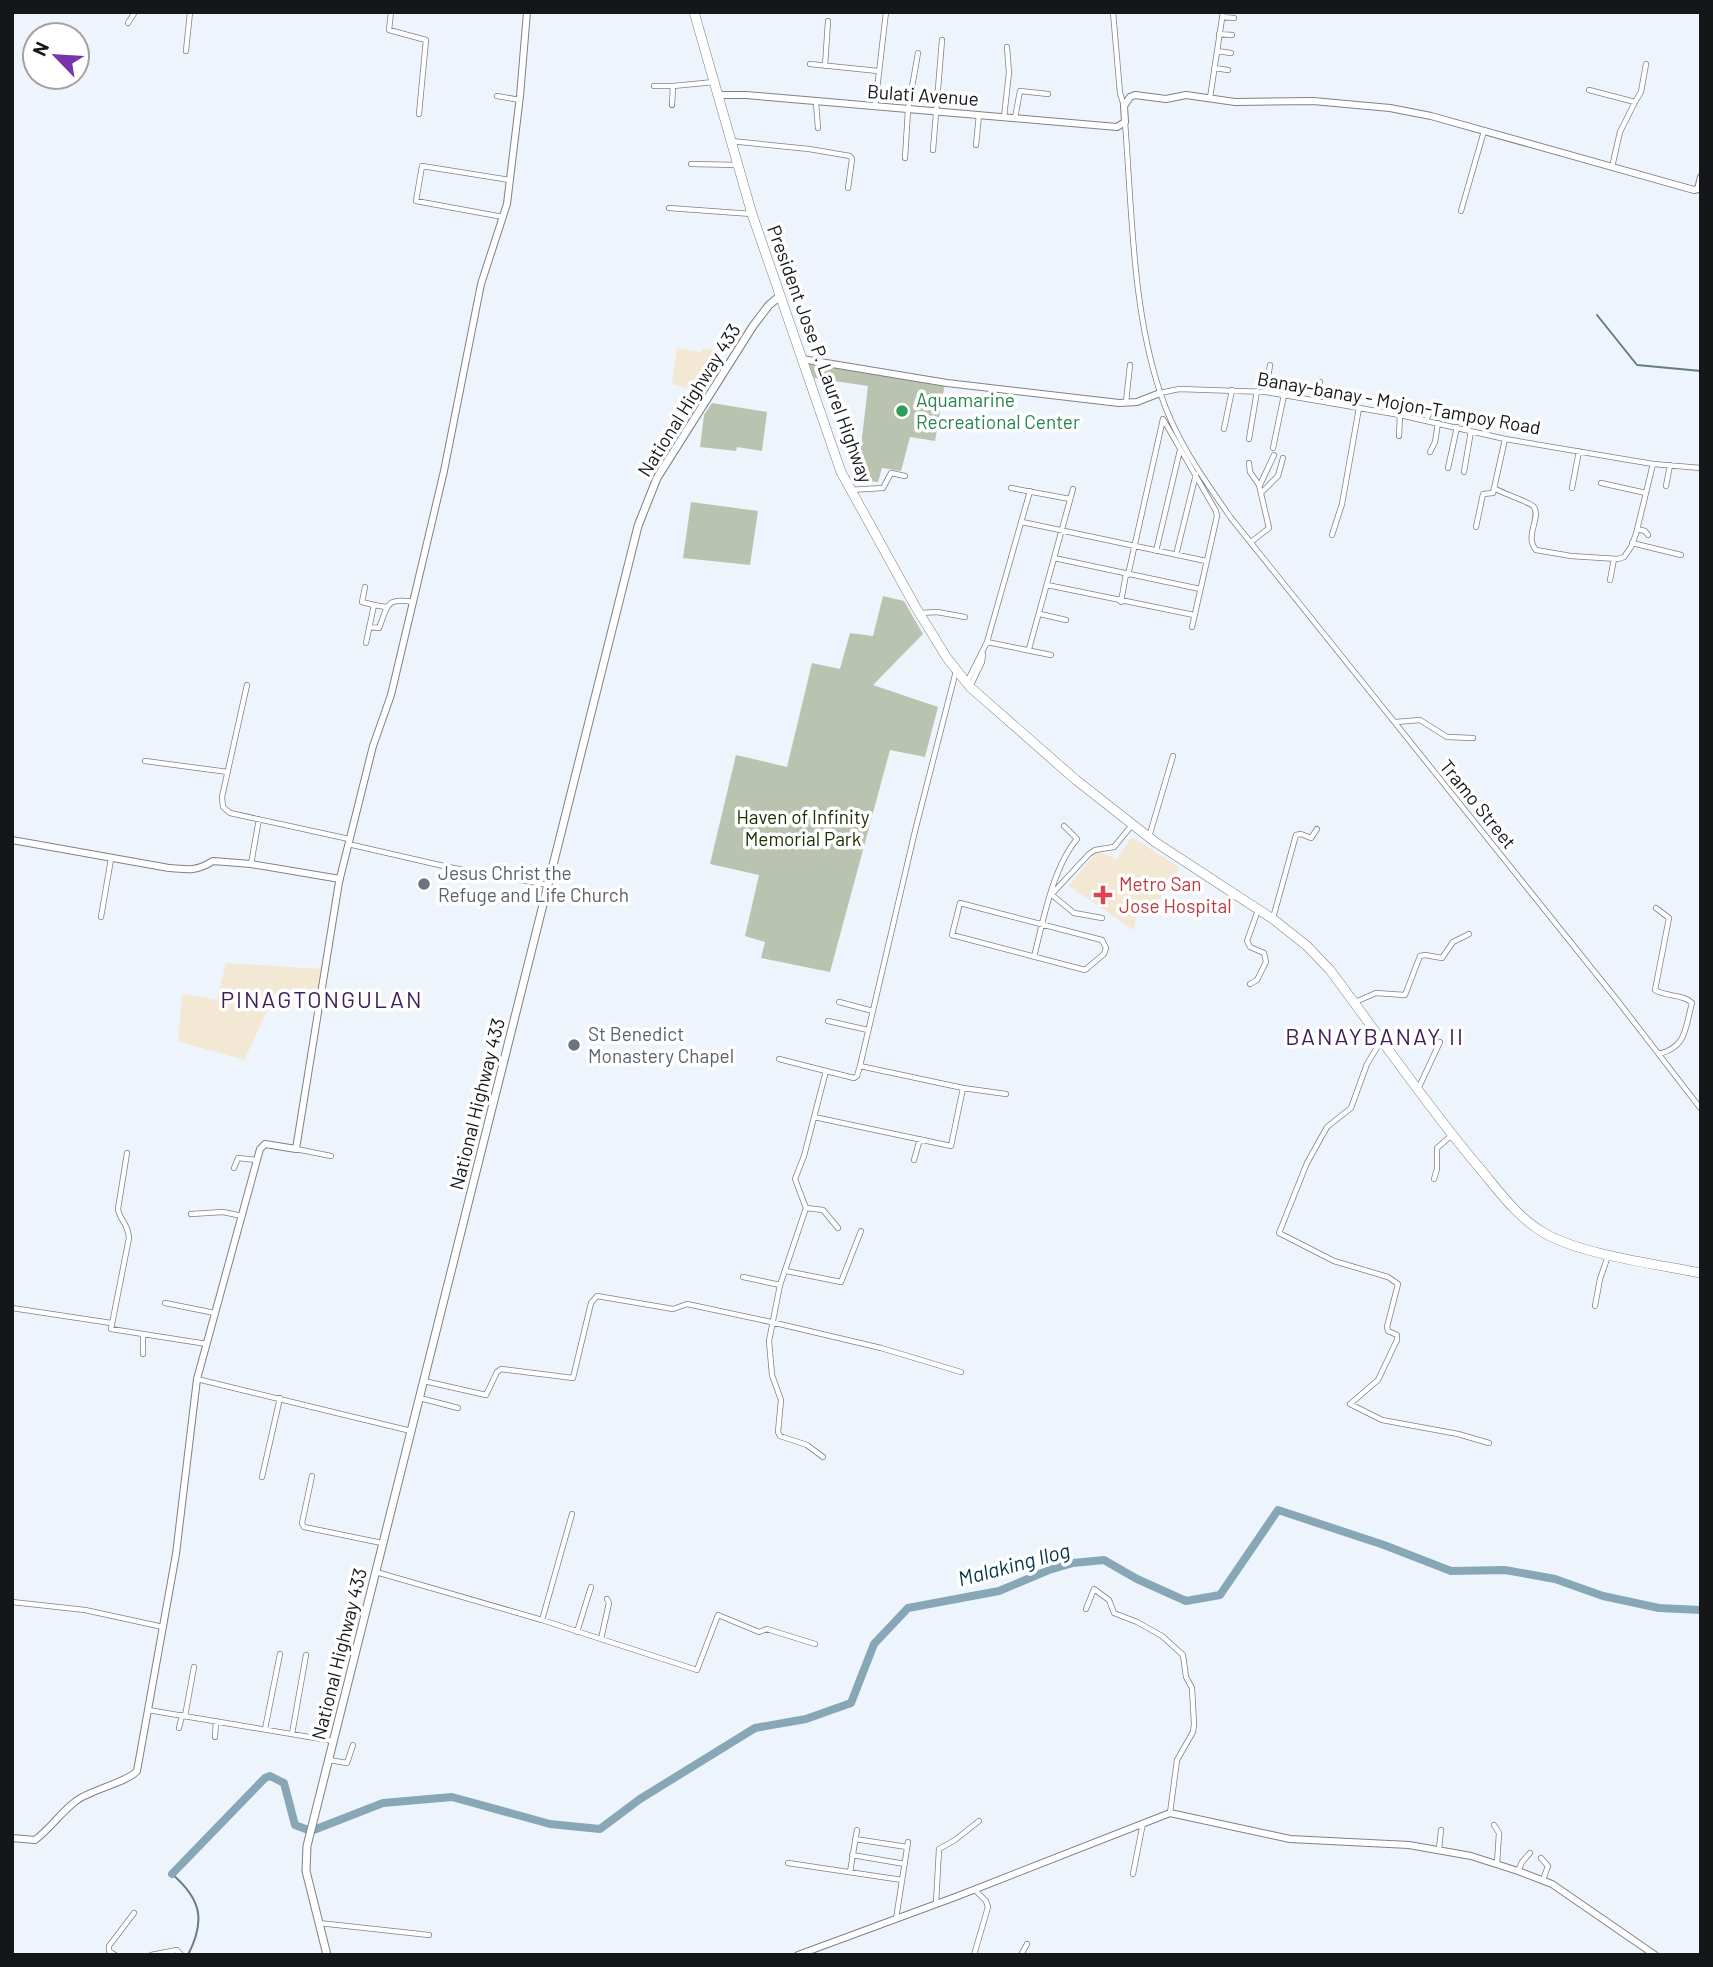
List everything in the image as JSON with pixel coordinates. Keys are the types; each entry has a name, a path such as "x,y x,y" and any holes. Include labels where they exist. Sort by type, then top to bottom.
{"highway":[{"name":"President Jose P. Laurel Highway","path":"694,12 752,214 827,435 849,490 919,614 956,670 968,685 1038,748 1132,824 1258,908 1307,946 1330,970 1453,1135 1516,1212 1531,1226 1558,1240 1609,1254 1701,1273"}],"main road":[{"name":"National Highway 433","path":"327,1955 306,1871 307,1846 642,511 666,463 753,326 769,305 780,296"}],"street":[{"path":"128,23 135,12"},
{"path":"186,51 190,12"},
{"path":"391,12 390,31 426,40 419,114"},
{"path":"296,1149 340,879 373,746 391,695 414,602 444,471 481,284 504,217 520,100 527,12"},
{"path":"875,108 886,12"},
{"path":"1113,12 1125,122"},
{"path":"1210,98 1222,15 1234,18"},
{"path":"825,65 828,21"},
{"path":"1219,34 1232,35"},
{"path":"933,150 942,40"},
{"path":"1004,117 1009,73 1007,47"},
{"path":"1217,51 1231,52"},
{"path":"905,158 908,110 918,53"},
{"path":"810,64 878,71"},
{"path":"1612,167 1620,132 1641,93 1646,64"},
{"path":"1214,68 1228,70"},
{"path":"654,86 714,82"},
{"path":"672,105 673,86"},
{"path":"1589,90 1636,103"},
{"path":"1015,118 1020,91 1048,94"},
{"path":"1124,106 1130,97 1135,95 1166,99 1186,94 1235,102 1313,101 1390,108 1484,130 1696,191 1701,177"},
{"name":"Bulati Avenue","path":"718,95 746,95 1117,127 1125,122"},
{"path":"497,96 520,100"},
{"path":"816,103 817,128"},
{"path":"976,145 979,114"},
{"name":"Tramo Street","path":"1125,122 1143,323 1160,393 1198,472 1231,518 1701,1109"},
{"path":"1461,211 1484,130"},
{"path":"731,141 850,156 852,159 848,188"},
{"path":"691,164 738,165"},
{"path":"504,217 416,201 422,166 510,180"},
{"path":"669,208 752,214"},
{"name":"Banay-banay - Mojon-Tampoy Road","path":"802,359 947,383 1126,403 1179,389 1258,391 1400,415 1505,439 1653,464 1701,468"},
{"path":"1126,403 1130,365"},
{"path":"1266,392 1270,365"},
{"path":"1318,401 1320,382"},
{"path":"1224,429 1232,390"},
{"path":"1249,439 1258,391"},
{"path":"1273,448 1284,395"},
{"path":"1426,421 1434,403"},
{"path":"1332,535 1342,504 1359,408"},
{"path":"1399,436 1400,415"},
{"path":"1121,602 1163,419 1217,516 1192,627"},
{"path":"1430,452 1435,442 1438,423"},
{"path":"1448,468 1457,427"},
{"path":"1464,472 1471,431"},
{"path":"1476,527 1483,494 1491,495 1494,488 1505,439"},
{"path":"1156,551 1180,449"},
{"path":"1572,488 1579,451"},
{"path":"1259,485 1274,456"},
{"path":"1261,493 1278,476 1283,458"},
{"path":"1249,463 1250,472 1259,485 1269,528 1251,542"},
{"path":"1494,488 1533,506 1535,512 1531,539 1536,550 1571,556 1623,558 1637,529 1653,464"},
{"path":"1667,486 1670,465"},
{"path":"849,490 883,488 891,473 905,476"},
{"path":"1176,555 1196,474"},
{"path":"1601,483 1646,493"},
{"path":"1011,488 1070,499"},
{"path":"1029,649 1073,489"},
{"path":"968,685 987,642 1030,492"},
{"path":"1022,522 1206,561"},
{"path":"1637,529 1648,535"},
{"path":"1632,543 1681,555"},
{"path":"1054,558 1200,589"},
{"path":"1610,580 1614,559"},
{"path":"1047,585 1194,615"},
{"path":"365,587 362,602 386,607"},
{"path":"369,627 379,628 386,607 392,601 398,599 414,602"},
{"path":"366,643 374,605"},
{"path":"919,614 937,612 965,617"},
{"path":"1040,614 1066,621"},
{"path":"987,642 1051,655"},
{"path":"779,1059 854,1078 857,1076 956,670"},
{"path":"247,685 222,797 223,807 230,813 448,867 548,885"},
{"path":"1395,722 1420,720 1447,737 1473,738"},
{"path":"1149,837 1173,756"},
{"path":"145,761 228,772"},
{"path":"251,864 260,820"},
{"path":"1052,895 1084,858 1095,850 1114,847 1132,824"},
{"path":"1034,957 1042,923 1067,852 1077,839 1063,826"},
{"path":"1273,919 1294,839 1298,834 1314,836 1317,829"},
{"path":"12,840 188,870 203,868 213,861 251,864 340,879"},
{"path":"101,917 111,859"},
{"path":"1052,895 1074,913 1102,918"},
{"path":"960,903 1102,940 1106,948 1104,954 1087,969 1034,957 952,935 960,903"},
{"path":"1250,984 1257,980 1266,962 1264,953 1250,947 1247,941 1258,908"},
{"path":"1656,908 1669,918 1655,990 1688,999 1692,1003 1682,1040 1671,1051 1659,1054"},
{"path":"1354,1003 1376,993 1405,995 1420,956 1442,958 1453,942 1469,934"},
{"path":"839,1002 873,1011"},
{"path":"828,1021 868,1030"},
{"path":"1382,1040 1367,1064 1351,1108 1324,1131 1307,1163 1279,1233 1334,1261 1388,1277 1398,1284 1387,1327 1388,1331 1397,1335 1397,1340 1378,1380 1350,1405 1381,1420 1458,1434 1489,1443"},
{"path":"1418,1088 1440,1042"},
{"path":"860,1066 963,1088 1006,1094"},
{"path":"823,1457 807,1445 780,1436 778,1432 781,1400 772,1375 769,1341 780,1284 806,1208 795,1180 826,1071"},
{"path":"814,1117 951,1146 963,1088"},
{"path":"1434,1179 1437,1148 1453,1135"},
{"path":"914,1160 920,1139"},
{"path":"12,1838 35,1840 77,1800 134,1776 176,1554 197,1380 261,1146 265,1144 331,1156"},
{"path":"127,1153 118,1209 128,1228 129,1238 111,1323 112,1330 208,1344"},
{"path":"234,1168 236,1158 257,1160"},
{"path":"806,1208 823,1210 838,1228"},
{"path":"191,1214 227,1212 243,1217"},
{"path":"786,1271 841,1282 861,1231"},
{"path":"1595,1306 1600,1279 1609,1254"},
{"path":"743,1277 780,1284"},
{"path":"423,1381 486,1395 501,1369 573,1378 591,1303 597,1296 673,1310 687,1304 881,1348 961,1371"},
{"path":"166,1303 215,1313"},
{"path":"12,1308 111,1323"},
{"path":"143,1334 143,1354"},
{"path":"197,1380 411,1431"},
{"path":"262,1477 280,1398"},
{"path":"419,1398 458,1408"},
{"path":"312,1476 303,1527 383,1543"},
{"path":"542,1620 572,1514"},
{"path":"375,1572 542,1620 697,1670 719,1615 760,1632 767,1629 815,1644"},
{"path":"577,1632 591,1587"},
{"path":"1086,1609 1094,1589 1104,1595 1114,1613 1162,1636 1183,1655 1186,1677 1192,1688 1194,1724 1193,1732 1177,1760 1170,1813"},
{"path":"601,1639 607,1600"},
{"path":"12,1602 85,1610 163,1626"},
{"path":"265,1729 280,1654"},
{"path":"292,1734 306,1655"},
{"path":"179,1728 194,1667"},
{"path":"148,1710 333,1741"},
{"path":"215,1737 216,1721"},
{"path":"329,1760 347,1763 353,1745"},
{"path":"798,1955 975,1890 1170,1813 1290,1839 1439,1849 1497,1864 1543,1880 1566,1892 1655,1955"},
{"path":"936,1903 939,1849 979,1821"},
{"path":"1133,1874 1143,1822"},
{"path":"1494,1825 1499,1833 1497,1864"},
{"path":"850,1872 857,1830"},
{"path":"1439,1849 1441,1830"},
{"path":"855,1839 907,1845 895,1919"},
{"path":"1518,1871 1531,1853"},
{"path":"852,1855 905,1864"},
{"path":"1541,1858 1548,1866 1543,1880"},
{"path":"788,1863 902,1881"},
{"path":"974,1955 988,1907 975,1890"},
{"path":"115,1955 109,1951 109,1946 134,1913"},
{"path":"319,1923 429,1935"},
{"path":"1021,1955 1027,1944"},
{"path":"151,1955 172,1949 181,1955"}],"shaded area":[{"path":"677,348 701,352 702,349 716,350 714,379 705,394 672,384"},
{"path":"1132,837 1180,868 1150,913 1102,880"},
{"name":"Metro San Jose Hospital","path":"1097,851 1116,859 1102,880 1137,904 1134,930 1069,886"},
{"path":"226,963 322,969 319,991 302,989 301,997 275,994 244,1060 178,1041 182,994 217,1000"}],"green space":[{"name":"Aquamarine Recreational Center","path":"808,361 945,383 935,441 910,437 901,471 882,468 878,482 857,480 868,386 814,378"},
{"path":"712,403 767,412 762,451 737,447 736,451 700,447 704,415"},
{"path":"691,502 758,511 750,565 683,558"},
{"name":"Haven of Infinity Memorial Park","path":"883,596 904,601 923,634 873,685 938,707 925,757 890,750 830,972 761,958 765,942 745,936 759,875 710,864 736,755 787,767 812,663 840,669 850,633 873,636"}],"waterway":[{"path":"1597,315 1637,365 1701,371"},
{"name":"Malaking Ilog","path":"172,1874 265,1778 270,1776 284,1783 295,1825 311,1831 383,1803 452,1797 550,1824 600,1829 640,1799 755,1728 806,1719 851,1703 874,1644 908,1608 999,1591 1049,1570 1073,1563 1104,1560 1137,1579 1186,1601 1220,1595 1278,1510 1384,1545 1451,1571 1505,1570 1555,1579 1603,1596 1659,1608 1701,1610"},
{"path":"172,1874 189,1892 198,1911 197,1931 188,1955"}],"place":[{"name":"Aquamarine Recreational Center","path":"902,411"},
{"name":"Jesus Christ the Refuge and Life Church","path":"424,884"},
{"name":"Metro San Jose Hospital","path":"1103,895"},
{"name":"St Benedict Monastery Chapel","path":"574,1045"}],"district":[{"name":"PINAGTONGULAN","path":"322,1000"},
{"name":"BANAYBANAY II","path":"1375,1037"}]}
